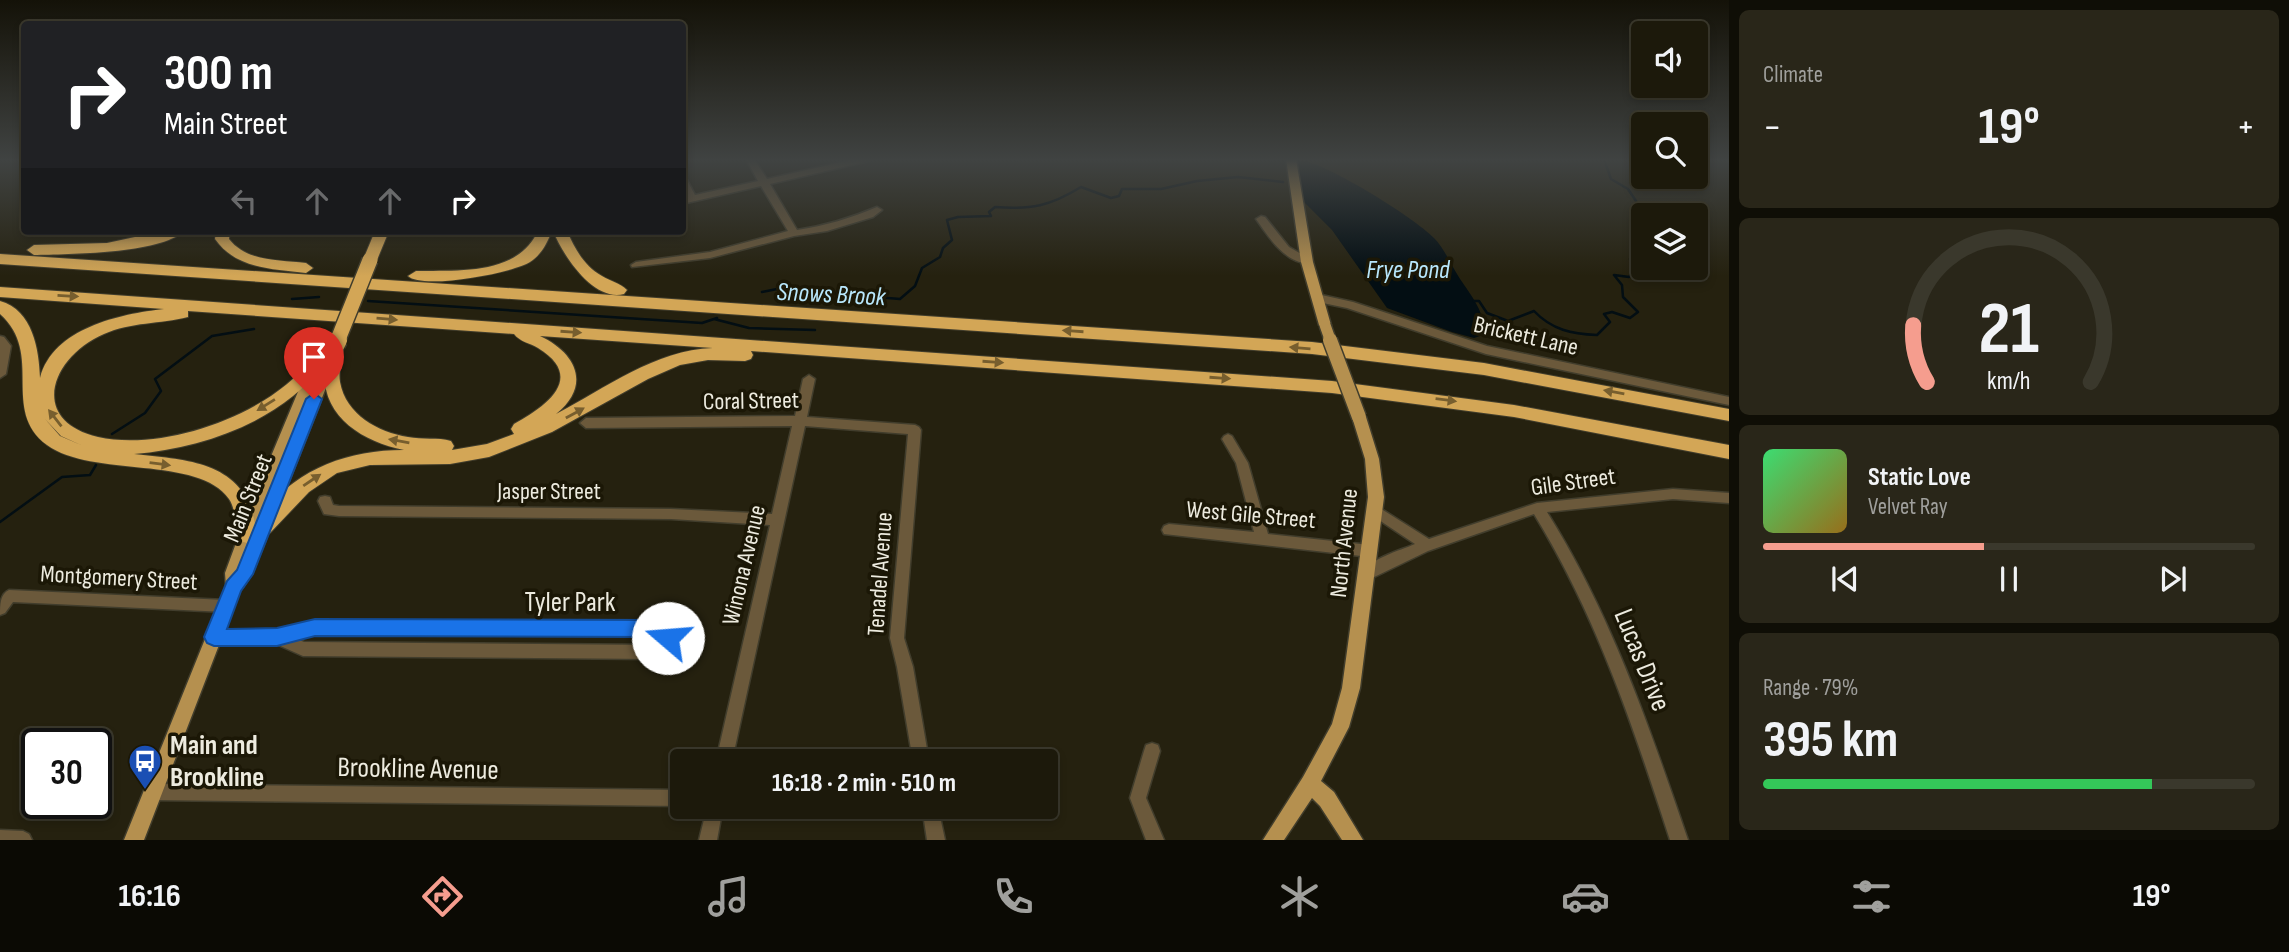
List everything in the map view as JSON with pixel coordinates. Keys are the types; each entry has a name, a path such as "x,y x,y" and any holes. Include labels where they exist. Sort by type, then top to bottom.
{"highway":[{"path":"0,250 108,249 165,235"},
{"path":"222,235 222,239 235,255 306,268"},
{"name":"Main Street","path":"318,361 331,343 364,259 369,235"},
{"name":"Main Street","path":"364,259 379,235"},
{"path":"416,276 470,274 502,268 517,263 535,250 544,235"},
{"path":"562,235 571,256 588,277 619,290"},
{"path":"34,250 768,299 994,326"},
{"path":"0,259 1234,342 1419,360 1565,383 1729,415"},
{"path":"0,292 1236,379 1423,398 1582,422 1729,452"},
{"path":"0,306 12,313 23,326 32,346 34,416 42,430 54,441 82,453 204,472 224,482 236,493 255,531 291,495 329,469 370,457 433,458 486,451 546,429 657,366 688,357 726,354 944,358"},
{"path":"294,313 165,314 140,317 107,326 72,347 54,365 46,384 47,406 54,420 68,432 99,444 135,446 173,442 207,433 255,412 281,396 318,361"},
{"path":"331,343 332,380 338,403 355,424 383,438 397,441 429,447 463,445 494,439 522,428 549,411 566,390 570,375 566,362 558,352 541,341 502,328"}],"main road":[{"name":"North Avenue","path":"1273,840 1310,784 1340,727 1351,688 1375,510 1374,471 1359,417 1325,325 1306,261 1297,198"},
{"name":"Main Street","path":"134,840 234,587 233,573 255,531 331,343"},
{"name":"Main Street","path":"255,531 318,361"},
{"path":"1310,784 1327,799 1353,840"}],"street":[{"path":"774,198 794,233"},
{"path":"636,265 693,259 794,233 823,229 870,215 877,210"},
{"path":"1261,219 1286,249 1306,261"},
{"name":"Brickett Lane","path":"1317,298 1349,305 1471,346 1729,401"},
{"path":"0,374 5,348 2,340"},
{"name":"Winona Avenue","path":"727,749 809,379"},
{"name":"Coral Street","path":"586,423 800,421 915,430"},
{"name":"Tenadel Avenue","path":"915,430 897,638 905,667 919,749"},
{"path":"1228,439 1242,463 1262,538"},
{"name":"Gile Street","path":"1368,574 1428,545 1537,508 1673,495 1729,498"},
{"name":"Jasper Street","path":"325,501 329,510 339,511 671,514 779,520"},
{"name":"Lucas Drive","path":"1537,508 1571,564 1605,631 1637,712 1679,840"},
{"path":"1375,510 1428,545"},
{"name":"West Gile Street","path":"1169,530 1370,551"},
{"name":"Montgomery Street","path":"0,609 9,596 226,606"},
{"name":"Tyler Park","path":"214,637 277,637 315,628 658,628 665,632 668,638 662,649 654,652 303,649 277,637"},
{"path":"1152,751 1138,798 1155,840"},
{"name":"Brookline Avenue","path":"152,792 670,798"},
{"path":"708,840 712,819"},
{"path":"932,819 936,840"},
{"path":"0,839 23,840"}],"water":[{"name":"Frye Pond","path":"1302,198 1378,198 1424,229 1444,251 1476,304 1483,321 1480,336 1474,338 1452,332 1387,308 1332,230"}],"waterway":[{"name":"Snows Brook","path":"762,292 777,289 900,299 915,286 922,268 940,257 943,248 952,240 947,220 991,216 989,212 995,207 1019,208 1061,198"},
{"name":"Snows Brook","path":"1634,198 1637,203"},
{"name":"Snows Brook","path":"1474,301 1479,301 1487,313 1508,321 1534,311 1548,323 1563,330 1597,335 1610,322 1604,314 1612,312 1630,318 1638,312 1623,297 1622,285 1614,275 1629,277 1631,275"},
{"name":"Snows Brook","path":"292,299 319,297"},
{"name":"Snows Brook","path":"368,301 702,323 714,319"},
{"path":"714,319 749,328 815,330"},
{"name":"Snows Brook","path":"112,434 145,413 161,391 155,379 212,336 254,329"},
{"name":"Snows Brook","path":"0,522 62,477 90,475 96,465"}],"place":[{"name":"Main and Brookline","path":"145,791"}],"route":[{"path":"314,399 244,574 234,587 214,637 277,637 315,628 658,628 665,632 668,638"}]}
